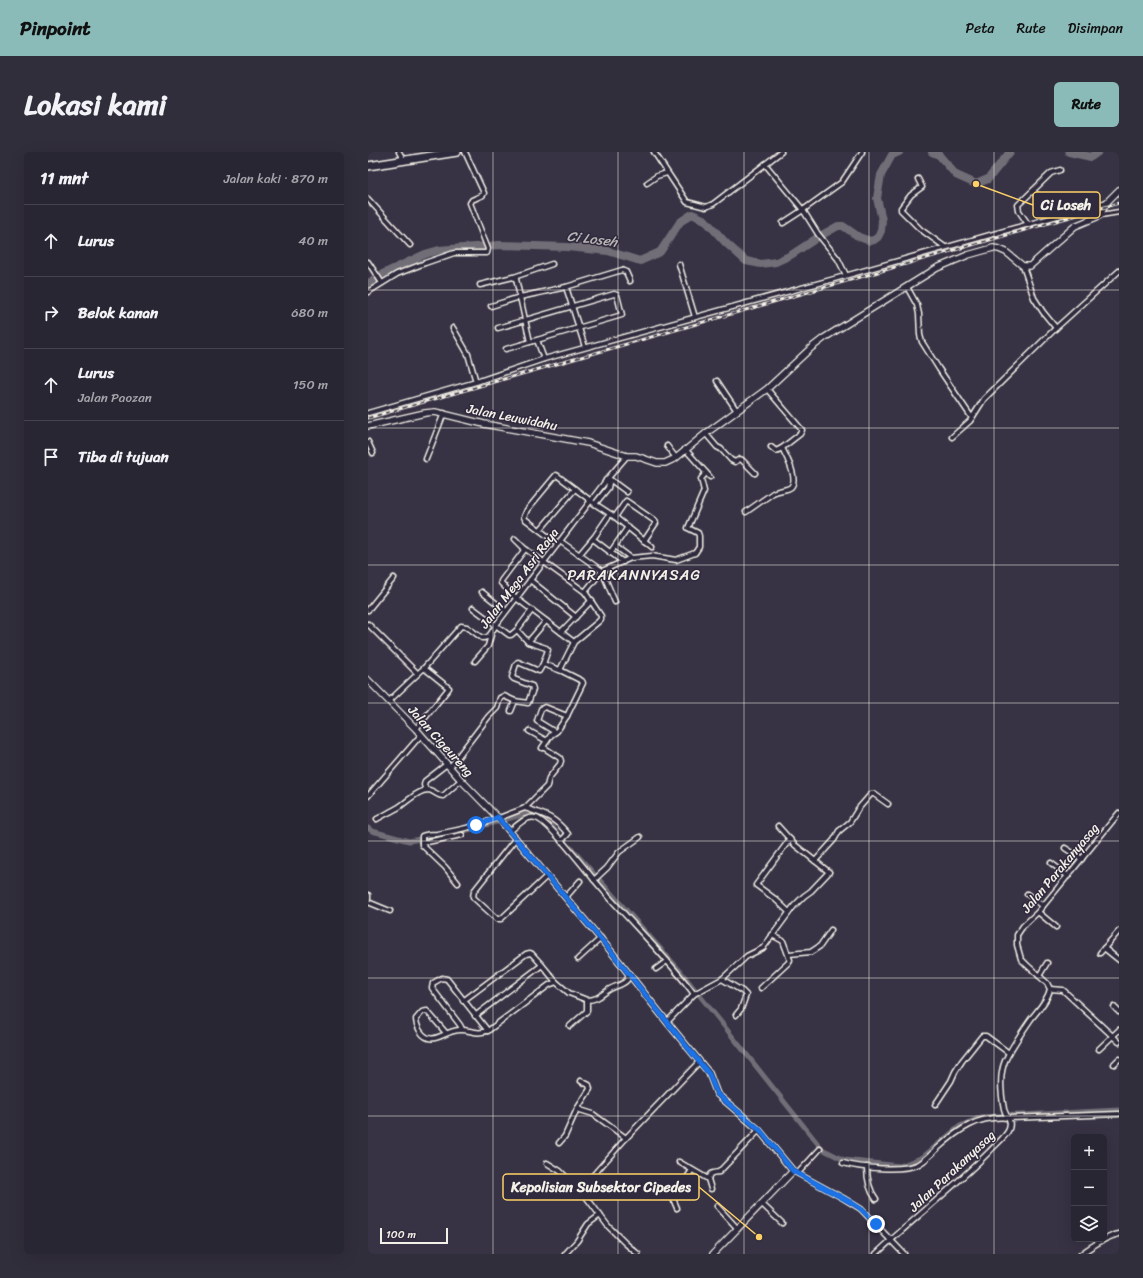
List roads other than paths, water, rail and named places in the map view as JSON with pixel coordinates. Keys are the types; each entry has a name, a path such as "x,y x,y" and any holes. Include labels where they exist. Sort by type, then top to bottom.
{"highway":[{"path":"368,166 457,152"}],"street":[{"path":"399,152 404,160"},
{"path":"368,292 397,274 454,253 486,254 488,250 470,202 484,193 466,152"},
{"path":"654,152 687,202 706,207 713,204 781,152"},
{"path":"783,223 844,180 862,152"},
{"path":"765,164 803,210 818,234 838,259 846,275"},
{"path":"1028,224 1019,211 1018,205 1051,172 1060,170"},
{"path":"647,183 657,176 667,173"},
{"path":"918,179 922,187 911,195 901,210 920,229 945,247"},
{"path":"1101,215 1108,202 1119,190"},
{"path":"1032,191 1058,216"},
{"path":"368,199 410,245"},
{"path":"368,413 476,382 544,358 1108,202"},
{"path":"1023,266 1030,266 1075,226 1101,215 1119,212"},
{"path":"667,446 676,458 685,449 767,389 811,348 824,338 937,268 968,255 993,248 999,249 1006,252 1023,266 1034,298 1056,328"},
{"path":"368,262 382,284"},
{"path":"480,285 514,277 552,264"},
{"path":"679,264 696,317"},
{"path":"491,306 566,287 622,270 626,272 630,281"},
{"path":"952,438 972,418 984,398 1056,328 1119,271"},
{"path":"514,277 516,279 530,342"},
{"path":"566,287 585,347"},
{"path":"907,287 917,305 922,342 972,418"},
{"path":"498,328 614,294 617,295 622,315 506,349"},
{"path":"453,328 468,354 476,382"},
{"path":"538,340 544,358"},
{"path":"717,381 737,411"},
{"path":"767,389 802,428 802,432 782,448 776,451 771,447"},
{"name":"Jalan Leuwidahu","path":"368,426 435,412 484,424 588,443 627,456 636,456 660,464 676,458"},
{"path":"426,459 444,413"},
{"path":"706,434 731,460 735,462 740,459 742,460 755,473"},
{"path":"368,442 373,453"},
{"path":"746,512 773,492 790,488 792,486 794,478 782,448"},
{"path":"685,449 710,477"},
{"name":"Jalan Mega Asri Raya","path":"389,701 424,668 461,626 467,627 482,638 487,638 491,635 506,611 559,542 593,503 607,479 627,456"},
{"path":"585,592 602,571 631,558 652,556 676,560 696,553 699,547 699,536 688,528 704,491 701,479 706,474"},
{"path":"615,602 602,571 525,519 525,514 555,476 558,476 593,503 615,517 652,547"},
{"path":"607,479 626,492"},
{"path":"540,530 575,489"},
{"path":"615,517 626,501 655,521 656,523 644,541"},
{"path":"579,555 610,514"},
{"path":"610,552 628,527"},
{"path":"515,539 525,550 585,592 600,612 601,619 574,642 560,670"},
{"path":"592,539 623,562"},
{"path":"615,546 631,558"},
{"path":"525,550 501,583 516,598 574,642"},
{"path":"368,610 394,578"},
{"path":"530,580 576,617"},
{"path":"482,592 506,611"},
{"path":"561,632 592,600"},
{"path":"473,608 510,635 517,630 532,610"},
{"path":"528,642 546,621"},
{"path":"368,624 417,673"},
{"path":"426,790 424,785 425,782 449,766 488,716 497,708 500,698 504,696 515,701 528,703 534,689 532,686 512,677 516,663 518,662 538,671 543,664 547,649 528,642 517,630"},
{"path":"475,661 488,646 491,635"},
{"path":"458,883 424,847 422,841 424,835 456,830 492,820 500,820 526,808 547,786 549,778 560,764 560,758 542,748 567,716 584,683 560,670 543,664"},
{"path":"416,729 449,688 424,668"},
{"name":"Jalan Cigeureng","path":"368,680 416,729 460,780 510,831 601,938 709,1074 717,1094 760,1130 796,1172"},
{"path":"511,711 515,701"},
{"path":"555,732 537,721 542,709 545,707 567,716"},
{"path":"529,730 547,741"},
{"path":"368,796 421,735"},
{"path":"377,818 399,807 411,798 426,790 432,791 439,796 443,796 460,780"},
{"path":"815,861 834,840 839,831 850,822 856,811 872,794 888,804"},
{"path":"526,808 549,816 559,824 568,834 562,840"},
{"name":"Jalan Parakanyasag","path":"1050,989 1047,983 1022,959 1017,944 1017,934 1038,912 1119,813"},
{"path":"510,831 526,819 533,817 542,821 562,840 667,961 697,993"},
{"path":"667,1022 697,993 722,979 747,956 763,948 789,912 829,872 803,852 778,826"},
{"path":"422,841 462,835"},
{"path":"595,879 607,868 619,852 640,837"},
{"path":"516,838 474,891 473,897 497,919 501,919 547,876"},
{"path":"789,912 756,885 790,839"},
{"path":"1065,848 1082,859"},
{"path":"1051,863 1068,876"},
{"path":"566,897 580,881"},
{"path":"1027,894 1042,906"},
{"path":"368,895 368,901 390,911"},
{"path":"1038,912 1056,926"},
{"path":"789,954 797,952 811,952 820,946 831,930"},
{"path":"1100,953 1119,931"},
{"path":"761,988 790,960 783,941 772,935"},
{"path":"578,959 601,938"},
{"path":"1104,948 1119,960"},
{"path":"463,1001 526,954 532,954 556,982 569,993 587,1000 600,997 609,989 627,980 629,974"},
{"path":"656,969 667,961"},
{"path":"1039,976 1047,963"},
{"path":"475,1016 542,965"},
{"path":"462,1030 460,1024 432,988 432,984 442,978 446,978 488,1031"},
{"path":"722,979 746,995 741,1009 736,1015"},
{"path":"446,1033 427,1011 422,1012 416,1020 417,1025 425,1037 428,1038 435,1038 446,1033 450,1031 462,1030 479,1033 488,1031 549,985 556,982"},
{"path":"1008,1117 1004,1111 1002,1098 1003,1066 1009,1053 1048,996 1050,989 1063,990 1119,1042"},
{"path":"570,1026 587,1011 587,1000"},
{"path":"1114,1007 1119,1012"},
{"path":"1099,1049 1119,1030"},
{"path":"935,1105 962,1061 982,1036 986,1036 1009,1053"},
{"path":"1114,1064 1119,1059"},
{"path":"583,1191 588,1181 626,1138 699,1062"},
{"path":"559,1143 567,1133 577,1109 590,1089 589,1086 581,1081"},
{"path":"577,1109 593,1114 626,1138"},
{"path":"843,1163 867,1167 903,1169 911,1167 922,1162 950,1138 972,1124 991,1118 1119,1114"},
{"name":"Jalan Parakanyasag","path":"876,1254 999,1142 1009,1130 1010,1122 1008,1117"},
{"path":"711,1189 708,1179 709,1174 712,1172 719,1172 760,1130"},
{"path":"713,1254 762,1204 820,1149"},
{"path":"679,1162 708,1179"},
{"path":"547,1163 560,1171 578,1189 583,1191 608,1226 638,1254"},
{"path":"867,1167 870,1190 876,1199"},
{"path":"677,1208 674,1197 692,1170"},
{"path":"796,1172 861,1209 904,1254"},
{"path":"762,1204 782,1223"},
{"path":"717,1206 738,1229"},
{"path":"565,1254 577,1241 588,1224 600,1215"},
{"path":"1081,1254 1096,1244 1119,1234"},
{"path":"629,1254 633,1250"}],"waterway":[{"name":"Ci Loseh","path":"378,276 425,254 439,250 499,245 567,247 608,251 640,261 660,252 680,222 692,214 705,220 726,243 746,261 761,264 776,262 791,255 838,226 843,226 859,237 870,241 878,237 881,231 882,220 877,198 881,175 892,155 899,152"},
{"name":"Ci Loseh","path":"932,152 939,155 956,175 976,184 988,179 1010,152"},
{"name":"Ci Loseh","path":"1069,152 1091,157 1098,152"},
{"name":"Ci Loseh","path":"368,284 377,277"},
{"path":"368,828 372,831 409,841 464,831 533,812 550,825 556,832"},
{"path":"571,848 681,972 822,1149 844,1160 900,1166 923,1157 960,1126 981,1117 1119,1110"}],"railway":[{"path":"368,418 1119,203"}],"place":[{"name":"Ci Loseh","path":"976,184"},
{"name":"Kepolisian Subsektor Cipedes","path":"759,1237"}],"district":[{"name":"PARAKANNYASAG","path":"634,575"}]}
